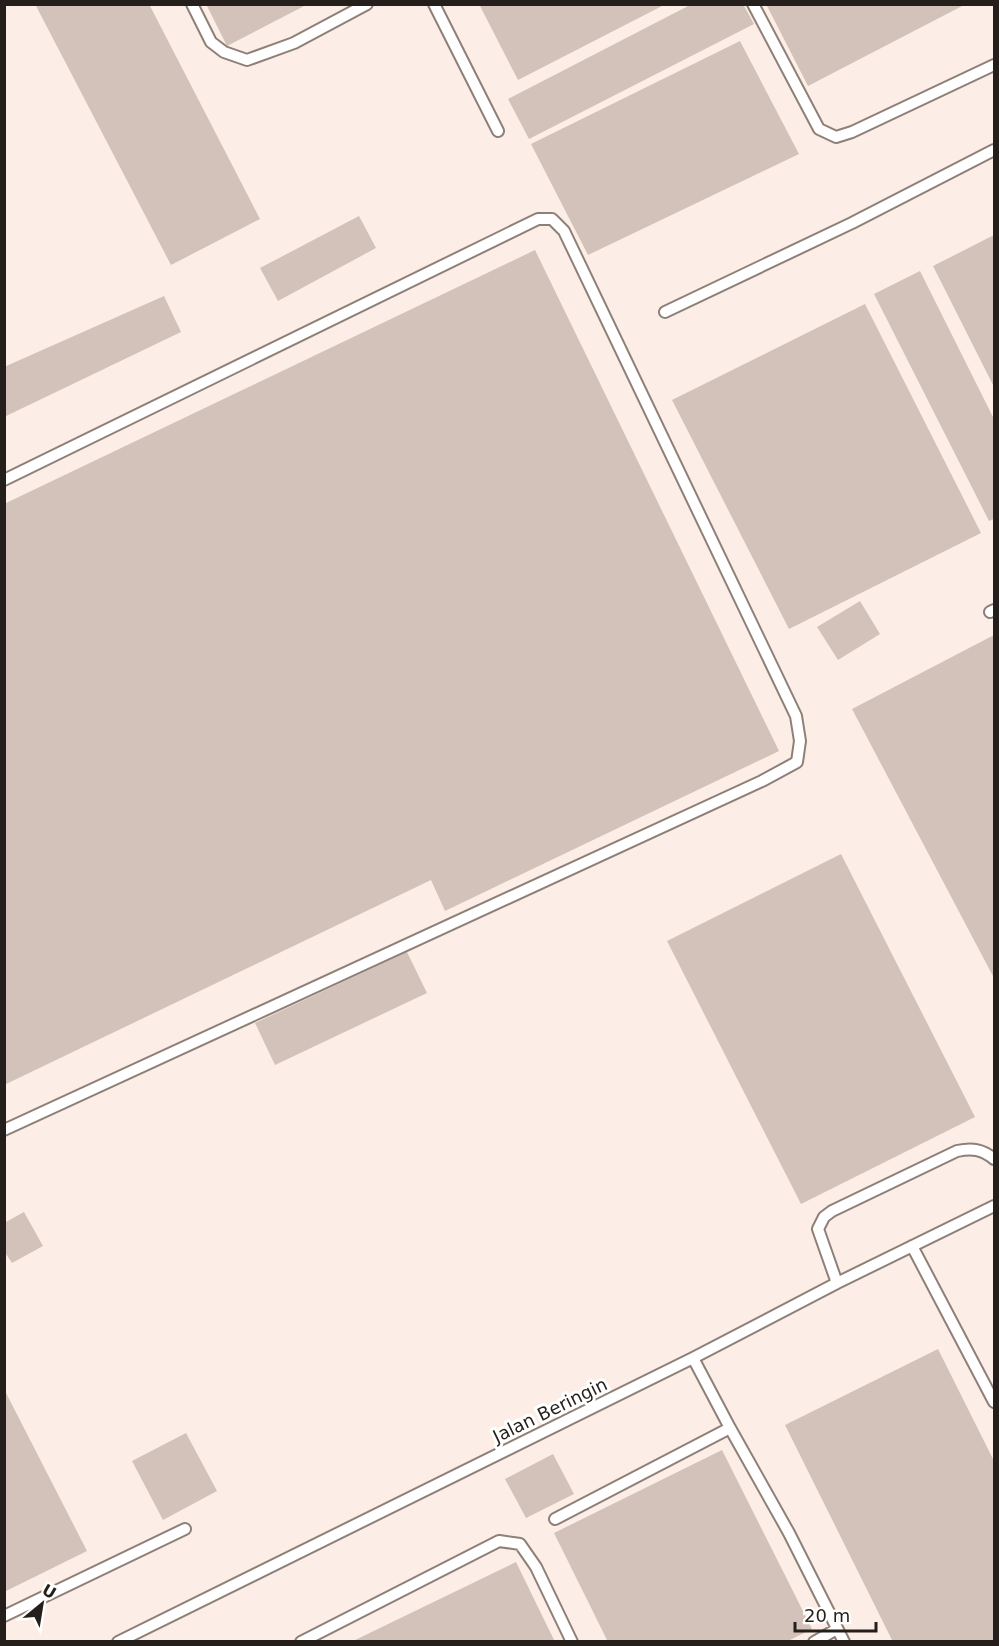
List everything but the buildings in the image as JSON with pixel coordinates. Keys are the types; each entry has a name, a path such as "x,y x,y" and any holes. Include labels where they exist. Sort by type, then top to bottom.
{"lane":[{"path":"192,4 211,42 224,52 247,60 294,43 367,4"},
{"path":"434,4 498,131"},
{"path":"753,4 819,129 836,137 852,132 994,65"},
{"path":"665,312 852,223 994,150"},
{"path":"4,480 538,219 552,219 564,231 796,716 800,741 796,762 762,781 4,1130"},
{"path":"837,1283 818,1228 824,1217 832,1211 957,1151 970,1148 986,1152 994,1159"},
{"name":"Jalan Beringin","path":"118,1641 693,1358 837,1283 994,1206"},
{"path":"912,1246 994,1402"},
{"path":"693,1358 789,1533 844,1641"},
{"path":"555,1519 730,1428"},
{"path":"4,1616 185,1529"},
{"path":"302,1641 499,1541 520,1544 536,1567 572,1641"},
{"path":"814,1641 837,1629"}],"shaded area":[{"path":"5,5 994,5 994,1641 5,1641"}]}
